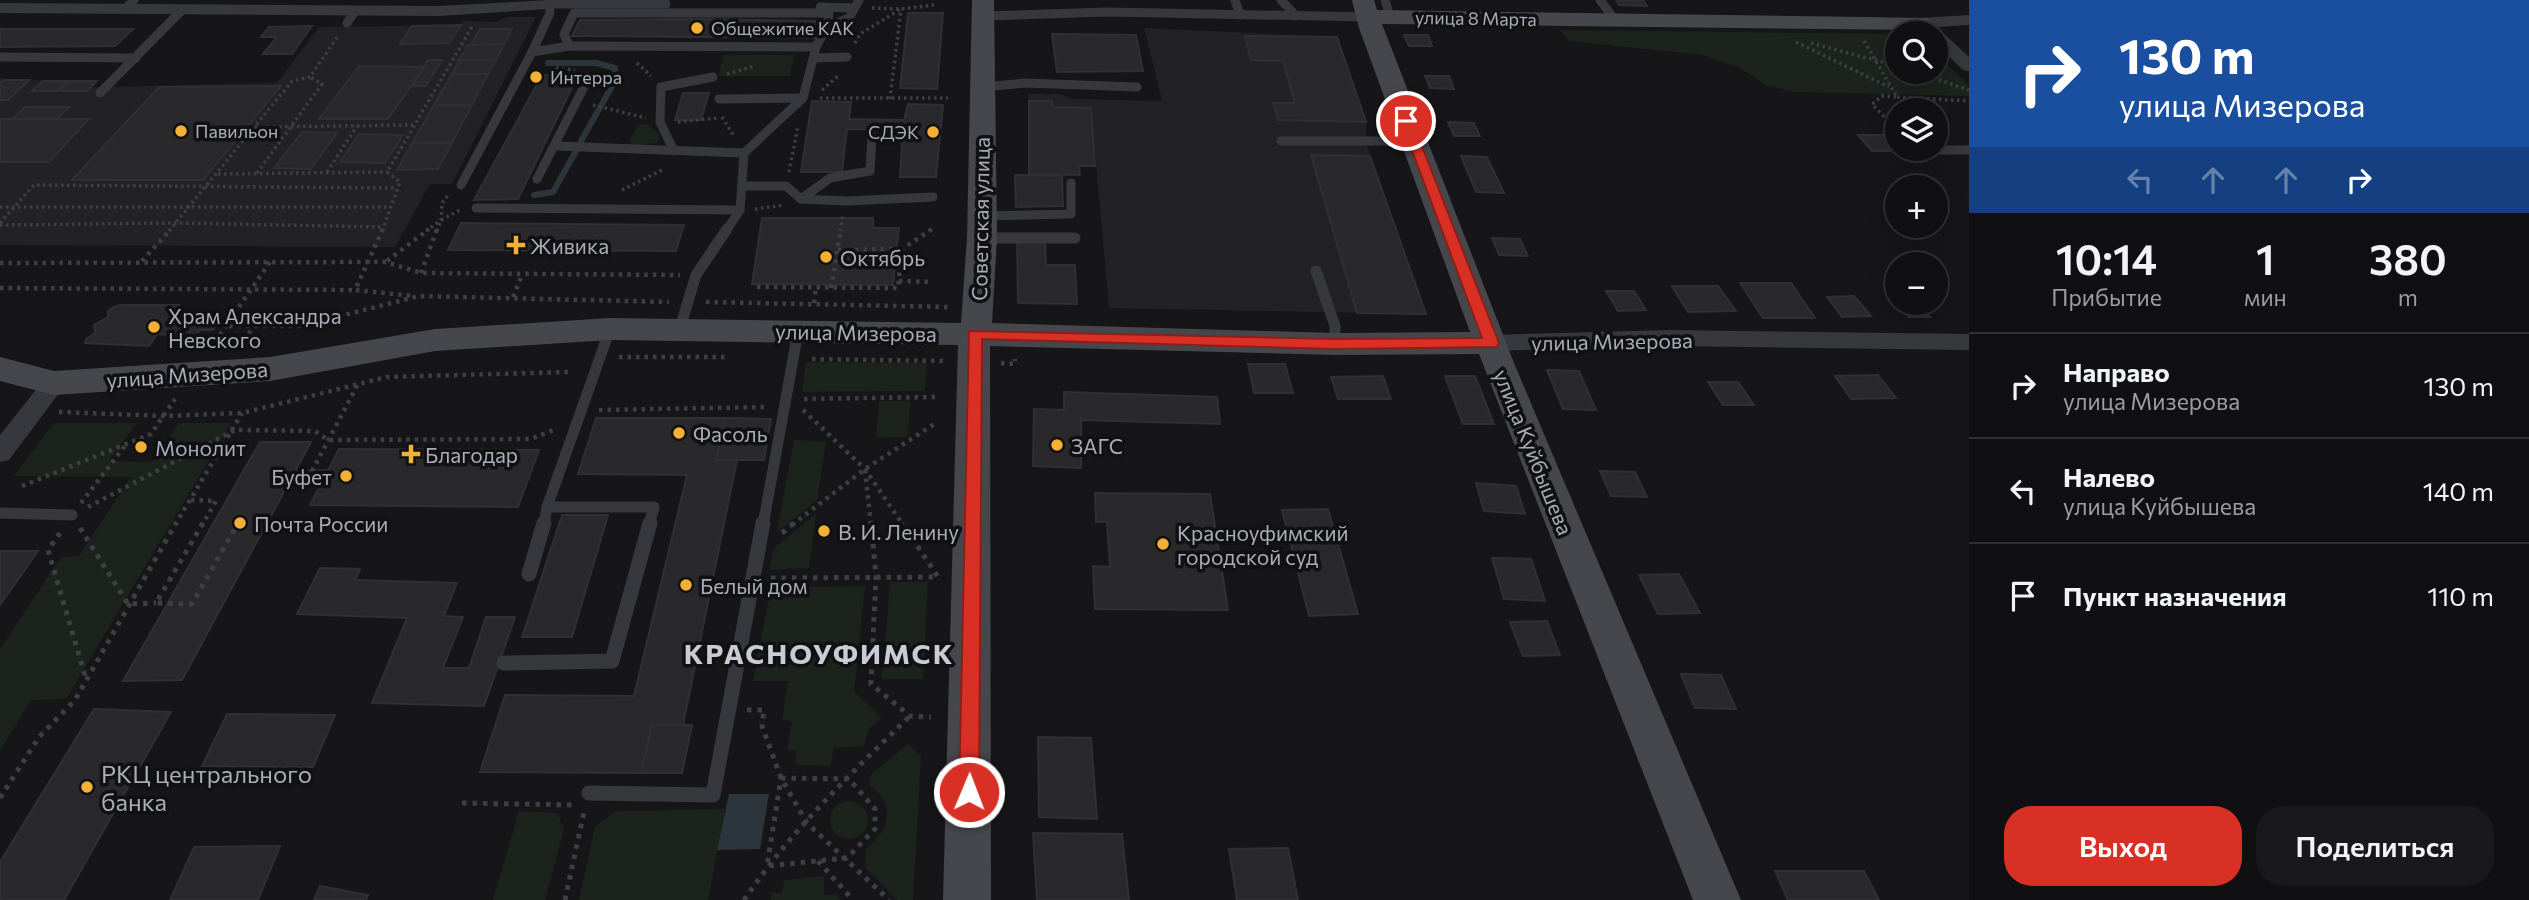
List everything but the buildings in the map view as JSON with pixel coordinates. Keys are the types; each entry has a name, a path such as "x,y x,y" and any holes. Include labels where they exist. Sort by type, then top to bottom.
{"main road":[{"path":"1897,0 1919,21"},
{"name":"Советская улица","path":"967,900 974,334 979,309 982,227 983,8"},
{"name":"улица 8 Марта","path":"1377,8 1885,29"},
{"name":"улица Куйбышева","path":"1377,8 1371,28 1415,144 1492,343 1717,900"},
{"name":"улица Мизерова","path":"0,369 54,383 270,369 435,340 606,343 680,328 795,345 974,334 1335,344 1492,343"}],"street":[{"path":"0,8 129,4 183,9 480,10 548,2"},
{"name":"улица 8 Марта","path":"1948,26 1969,20"},
{"path":"1948,48 1969,66"},
{"name":"улица Мизерова","path":"1492,343 1670,338 1969,342"},
{"path":"0,453 54,383"}],"lane":[{"path":"827,27 849,18 859,0"},
{"path":"1106,0 1108,12"},
{"path":"1235,0 1240,15"},
{"path":"1281,0 1296,16"},
{"path":"1600,0 1615,20"},
{"path":"461,185 532,52 550,13 548,2 853,8"},
{"name":"улица 8 Марта","path":"983,8 1296,16 1377,8"},
{"path":"100,93 183,9"},
{"path":"569,46 564,34 574,13 829,13 827,27 817,47 803,98 744,153 740,210 696,275 680,328"},
{"path":"532,52 569,46 817,47"},
{"path":"0,57 136,58"},
{"path":"814,58 847,57"},
{"path":"537,179 589,77"},
{"path":"674,151 660,122 661,86 713,77"},
{"path":"982,87 1025,83 1137,87"},
{"path":"719,99 803,98"},
{"path":"801,199 830,178 870,171 872,136"},
{"path":"1281,141 1383,141 1415,144"},
{"path":"556,146 744,153"},
{"path":"1948,150 1969,150"},
{"path":"982,227 1072,214 1071,183"},
{"path":"742,186 786,186 801,199 846,201 933,197"},
{"path":"476,208 740,210"},
{"path":"982,227 1074,238"},
{"path":"1316,271 1335,326 1335,344"},
{"path":"528,574 542,534 547,507 606,343"},
{"path":"589,793 713,795 752,578 788,400 795,345"},
{"path":"504,663 612,662 654,507 547,507"},
{"path":"0,513 72,515"}],"path":[{"path":"853,8 901,9 934,5"},
{"path":"890,99 901,9"},
{"path":"387,172 480,10"},
{"path":"310,78 356,11"},
{"path":"1860,34 1897,97"},
{"path":"1885,63 1795,40 1890,87"},
{"path":"524,67 565,68 584,72 589,77"},
{"path":"141,262 218,174 292,81 310,78 322,84 257,173"},
{"path":"1948,83 1969,90"},
{"path":"1885,118 1872,104 1882,96 1969,101"},
{"path":"786,186 803,98 948,98"},
{"path":"255,127 414,125"},
{"path":"327,173 357,126"},
{"path":"218,174 387,172 400,182 355,290"},
{"path":"0,224 34,185 397,188"},
{"path":"386,262 441,220 463,208 470,190 461,185 444,198 441,220 421,273"},
{"path":"740,210 772,209 801,199"},
{"path":"831,288 846,201"},
{"path":"0,208 390,206"},
{"path":"0,224 177,223 382,228"},
{"path":"838,250 902,249 934,228"},
{"path":"757,287 898,288 902,249"},
{"path":"0,263 386,262 421,273 696,275"},
{"path":"513,297 522,275"},
{"path":"899,281 933,282"},
{"path":"0,288 355,290 419,296"},
{"path":"814,303 816,288"},
{"path":"244,341 255,326"},
{"path":"606,343 737,357"},
{"path":"795,345 937,361"},
{"path":"33,411 164,416 242,413 387,377 568,372"},
{"path":"312,471 358,383"},
{"path":"72,515 234,430 315,431 328,440 531,439 602,409 762,408 788,400 936,397"},
{"path":"752,578 938,577 864,469 788,400"},
{"path":"0,798 39,737 62,715 86,681 128,604 242,413"},
{"path":"757,553 864,469 936,423"},
{"path":"86,681 48,550 128,443"},
{"path":"864,469 876,576 871,684 910,716 931,717"},
{"path":"156,603 216,501 190,500"},
{"path":"72,515 128,604"},
{"path":"128,604 192,604 242,517"},
{"path":"729,709 764,710 762,726 781,778 807,823 889,900"},
{"path":"744,900 767,866 910,716"},
{"path":"767,866 847,858 875,829 875,809 849,779 781,778"},
{"path":"767,866 781,778"},
{"path":"462,803 586,805 565,900"},
{"path":"818,861 853,900"}],"shaded area":[{"path":"506,17 536,17 452,184 430,184 395,247 0,245 0,77 4,80 97,81 92,87 277,83 319,27 460,25 463,21 497,22"},
{"path":"1144,28 1337,37 1366,122 1366,143 1426,314 1109,308 1091,108 1052,107 1052,101 1029,101 1028,94 1060,94 1073,99 1162,101"},
{"path":"1560,30 1885,34 1885,84 1948,84 1948,66 1969,86 1969,96 1794,92 1766,85 1738,67 1703,55 1569,41"},
{"path":"724,55 794,55 790,76 718,76"},
{"path":"648,124 659,134 658,143 633,145 629,141 638,125"},
{"path":"806,362 927,363 925,391 802,392"},
{"path":"879,401 910,401 908,437 876,438"},
{"path":"54,423 137,423 109,461 152,462 179,423 231,423 66,699 31,700 0,750 0,649 61,557 79,556 131,477 14,476"},
{"path":"794,440 826,442 817,500 777,532"},
{"path":"816,514 809,568 769,570 774,548"},
{"path":"890,582 928,582 923,679 882,679"},
{"path":"865,586 854,691 882,718 869,729 864,746 834,748 830,766 795,765 797,751 787,750 792,721 782,720 788,681 753,681 771,587"},
{"path":"908,744 921,756 913,900 897,900 865,867 866,849 880,834 887,818 884,801 870,786 870,775"},
{"path":"729,794 769,794 760,849 717,850"},
{"path":"849,801 862,807 868,820 862,833 849,839 836,833 830,820 836,807"},
{"path":"725,809 708,900 579,900 595,827 616,811"},
{"path":"519,811 557,813 564,829 545,900 493,900"},
{"path":"824,876 824,895 836,894 841,900 771,900 771,893 782,893 784,880"}],"waterway":[{"path":"548,63 596,63 615,68 615,81 581,141"},
{"path":"534,195 553,192 576,151"}],"place":[{"name":"Общежитие КАК","path":"697,28"},
{"name":"Интерра","path":"536,77"},
{"name":"Павильон","path":"181,131"},
{"name":"СДЭК","path":"933,132"},
{"name":"Живика","path":"516,245"},
{"name":"Октябрь","path":"826,257"},
{"name":"Храм Александра Невского","path":"154,327"},
{"name":"Фасоль","path":"679,433"},
{"name":"ЗАГС","path":"1057,445"},
{"name":"Монолит","path":"141,447"},
{"name":"Благодар","path":"411,454"},
{"name":"Буфет","path":"346,476"},
{"name":"Почта России","path":"240,523"},
{"name":"В. И. Ленину","path":"824,531"},
{"name":"Красноуфимский городской суд","path":"1163,544"},
{"name":"Белый дом","path":"686,585"},
{"name":"РКЦ центрального банка","path":"87,787"}],"district":[{"name":"КРАСНОУФИМСК","path":"819,653"}],"route":[{"path":"969,792 976,361 974,334 1335,344 1492,343 1406,121"}]}
